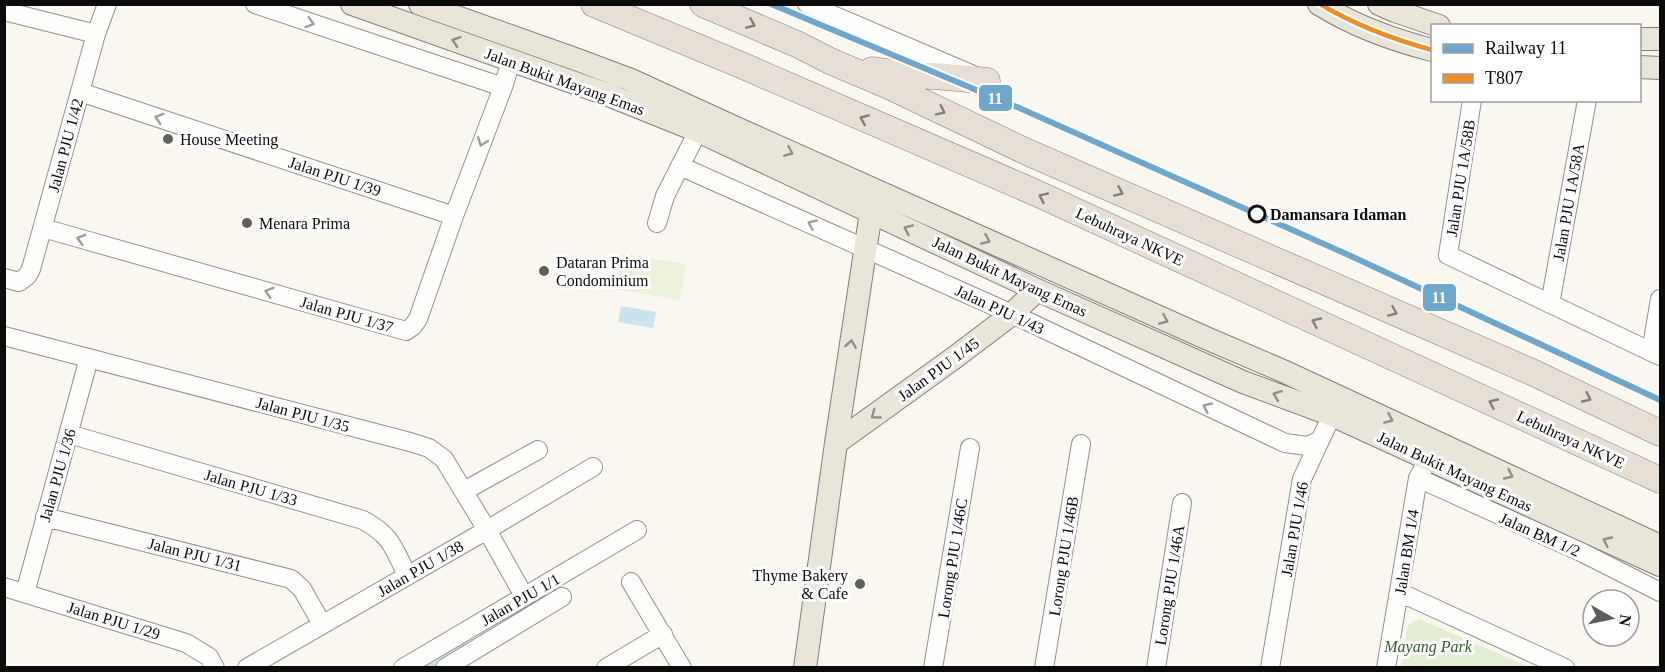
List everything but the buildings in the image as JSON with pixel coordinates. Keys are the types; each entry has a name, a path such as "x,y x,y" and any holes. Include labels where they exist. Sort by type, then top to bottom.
{"highway":[{"name":"Lebuhraya NKVE","path":"594,4 1034,192 1660,480"},
{"path":"704,4 889,86 1027,152 1534,373 1660,433"},
{"path":"830,61 875,70 987,81"}],"main road":[{"name":"Jalan Bukit Mayang Emas","path":"352,4 606,94 698,131 1037,290 1243,382 1336,406"},
{"name":"Jalan Bukit Mayang Emas","path":"420,4 632,80 1432,450 1660,546"},
{"path":"1319,4 1387,38 1431,50"},
{"path":"1379,4 1433,24"},
{"path":"489,29 506,43 511,53 511,61"},
{"path":"1641,39 1660,39"},
{"path":"1641,67 1660,68"},
{"path":"632,80 657,100 689,117 698,131 714,126 736,128"},
{"path":"805,668 871,212"},
{"name":"Jalan PJU 1/45","path":"836,443 1012,314 1037,290"},
{"name":"Jalan Bukit Mayang Emas","path":"1432,450 1660,565"}],"street":[{"name":"Jalan PJU 1/42","path":"12,280 27,276 31,269 96,34 107,4"},
{"path":"255,4 503,87"},
{"path":"807,4 987,81"},
{"path":"4,11 96,34"},
{"name":"Jalan PJU 1/37","path":"43,228 406,331 418,319 511,61"},
{"name":"Jalan PJU 1/39","path":"80,92 454,216"},
{"name":"Jalan PJU 1A/58B","path":"1472,102 1448,255 1550,304"},
{"name":"Jalan PJU 1A/58A","path":"1550,304 1587,102"},
{"path":"657,223 665,196 698,131"},
{"name":"Jalan PJU 1/43","path":"680,166 1012,314 1286,443 1307,446 1319,441"},
{"path":"1550,304 1656,354 1660,299"},
{"name":"Jalan PJU 1/35","path":"6,341 89,358 429,448 444,459 488,530 524,596"},
{"name":"Jalan PJU 1/36","path":"25,593 89,358"},
{"name":"Jalan PJU 1/46","path":"1270,668 1302,479 1336,406"},
{"name":"Jalan PJU 1/33","path":"69,434 363,520 379,528 390,539 407,575"},
{"name":"Lorong PJU 1/46B","path":"1044,668 1081,444"},
{"name":"Lorong PJU 1/46C","path":"933,668 970,448"},
{"path":"464,491 538,450"},
{"name":"Jalan BM 1/4","path":"1386,668 1418,478 1432,450"},
{"name":"Jalan PJU 1/38","path":"247,668 593,467"},
{"name":"Jalan BM 1/2","path":"1418,478 1583,553 1660,592"},
{"name":"Lorong PJU 1/46A","path":"1156,668 1182,503"},
{"name":"Jalan PJU 1/31","path":"45,517 291,579 302,589 322,624"},
{"name":"Jalan PJU 1/1","path":"403,668 637,530"},
{"path":"632,582 682,668"},
{"name":"Jalan PJU 1/29","path":"4,586 186,643 209,657 215,668"},
{"path":"1399,592 1565,668"},
{"name":"Jalan PJU 1/1","path":"445,668 562,597"},
{"path":"606,668 663,634"}],"green space":[{"path":"620,253 686,264 680,300 614,289"},
{"name":"Mayang Park","path":"1419,619 1529,667 1401,667 1408,625"}],"water":[{"path":"621,306 656,312 653,328 618,322"}],"waterway":[{"path":"427,668 464,646"}],"rail line":[{"name":"11","path":"771,4 1017,107 1353,257 1660,400"}],"transit line":[{"name":"T807","path":"1320,4 1374,31 1431,50"}],"place":[{"name":"House Meeting","path":"168,139"},
{"name":"Damansara Idaman","path":"1257,214"},
{"name":"Menara Prima","path":"247,223"},
{"name":"Dataran Prima Condominium","path":"544,271"},
{"name":"Thyme Bakery & Cafe","path":"860,584"}]}
